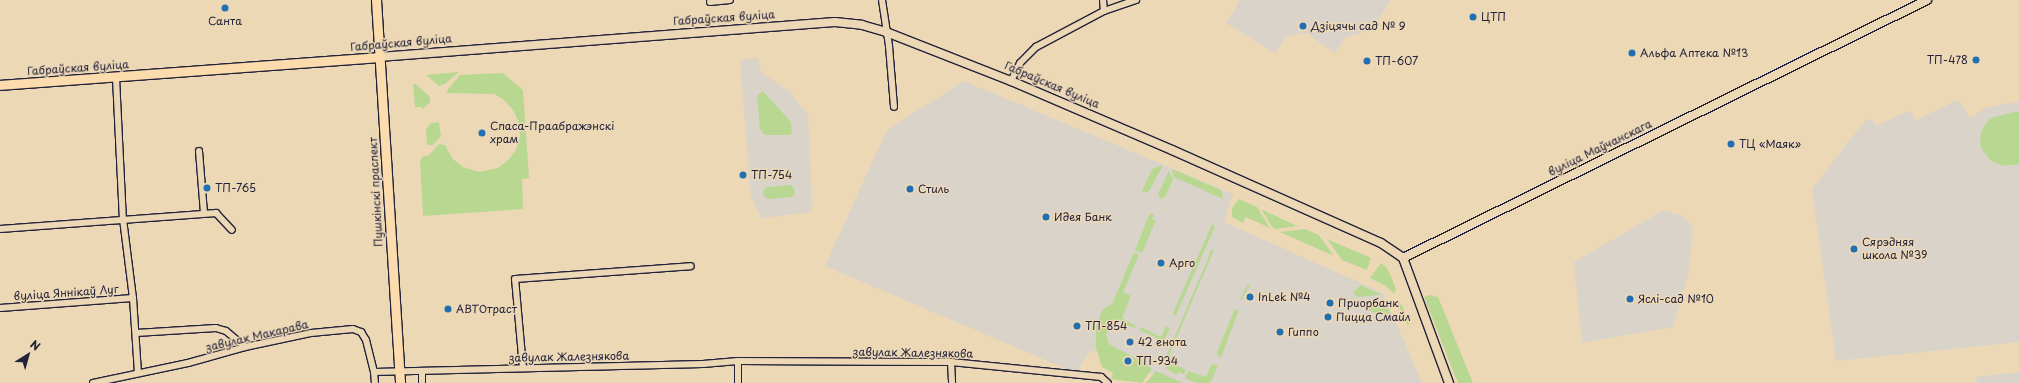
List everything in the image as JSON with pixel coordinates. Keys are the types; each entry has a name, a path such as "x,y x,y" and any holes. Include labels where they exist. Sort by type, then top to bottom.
{"main road":[{"name":"Пушкінскі праспект","path":"376,0 400,383"},
{"name":"вуліца Маўчанскага","path":"1403,258 1927,0"},
{"name":"Габраўская вуліца","path":"0,85 116,78 835,22 862,25 886,32 1011,80 1381,243 1403,258"},
{"path":"1403,258 1449,383"}],"street":[{"path":"710,2 730,0"},
{"path":"882,0 889,46 894,107"},
{"path":"1103,0 1104,11"},
{"path":"1011,80 1020,62 1036,47 1104,11 1136,0"},
{"path":"116,78 123,220 133,298 138,373"},
{"path":"199,151 204,213"},
{"path":"0,229 216,213 232,230"},
{"path":"523,368 515,279 691,266"},
{"name":"вуліца Яннікаў Луг","path":"0,308 133,298"},
{"path":"136,333 216,328 226,331 244,347"},
{"name":"завулак Макарава","path":"93,383 188,363 244,347 311,333 353,329 361,332 366,340 374,372 375,383"},
{"path":"738,361 738,383"},
{"name":"завулак Жалезнякова","path":"399,372 703,364 738,361 951,362 1101,377 1108,383"},
{"path":"951,362 952,383"},
{"path":"422,371 422,383"},
{"path":"374,372 399,372"}],"shaded area":[{"name":"Дзіцячы сад № 9","path":"1240,0 1391,0 1372,30 1346,37 1335,53 1306,33 1286,37 1275,53 1226,23"},
{"path":"758,58 761,72 791,93 808,115 812,212 761,218 751,197 740,60"},
{"path":"964,81 1233,194 1224,222 1383,293 1422,383 1174,383 1091,350 1076,373 825,266 887,130"},
{"path":"1958,100 1970,118 1987,107 2019,102 2019,342 1836,361 1812,189 1864,122 1871,118 1876,126 1910,110 1916,120"},
{"name":"Яслі-сад №10","path":"1664,210 1683,216 1693,227 1688,275 1673,327 1582,343 1574,262"},
{"path":"2019,372 2019,383 1977,383 1976,377"}],"green space":[{"path":"459,72 445,84 439,86 426,75"},
{"path":"503,73 523,90 529,178 522,179 523,209 423,216 420,161 423,156 428,156 439,144 445,145 453,159 463,167 479,172 498,168 509,159 516,150 520,137 519,123 513,110 504,100 494,94 446,92 460,75"},
{"path":"413,84 416,84 430,97 430,102 423,109 421,107 415,107"},
{"path":"763,91 791,122 792,132 790,135 765,135 760,129 757,96"},
{"path":"2019,111 2019,164 2004,166 1991,161 1980,145 1981,132 1988,120 1994,117"},
{"path":"439,122 441,136 433,145 427,145 426,129 431,123"},
{"path":"1163,165 1150,190 1146,193 1142,191 1152,169"},
{"path":"1172,169 1221,190 1223,197 1221,198 1174,177"},
{"path":"1169,170 1173,180 1165,197 1161,199 1158,195"},
{"path":"791,185 794,188 795,193 792,197 768,199 764,196 763,191 767,187"},
{"path":"1239,199 1257,207 1270,228 1246,217 1243,223 1232,217 1232,208"},
{"path":"1261,209 1297,226 1276,229 1272,227"},
{"path":"1150,213 1154,215 1152,219 1156,220 1142,253 1135,250"},
{"path":"1212,224 1215,226 1213,231 1177,313 1174,316 1173,313"},
{"path":"1305,229 1319,235 1334,256 1280,232"},
{"path":"1327,239 1371,258 1367,270 1342,260"},
{"path":"1212,249 1214,250 1169,355 1174,358 1172,363 1166,366 1165,359"},
{"path":"1134,252 1139,255 1123,292 1131,296 1122,318 1136,326 1135,328 1115,321 1111,325 1106,335 1109,344 1143,362 1152,369 1142,383 1111,379 1113,373 1102,367 1096,348 1096,326 1103,309 1112,304"},
{"path":"1381,263 1386,267 1390,274 1396,289 1394,294 1386,286 1370,278"},
{"path":"1248,284 1250,285 1241,301 1240,299"},
{"path":"1361,285 1380,295 1357,297 1353,292"},
{"path":"1429,295 1438,297 1473,383 1458,383 1424,297"},
{"path":"1384,300 1394,321 1359,306 1357,302"},
{"path":"1397,302 1402,305 1409,324 1408,326"},
{"path":"1237,309 1239,310 1221,357 1217,355 1217,352 1234,311"},
{"path":"1166,326 1170,328 1164,341 1139,330 1141,327 1161,337"},
{"path":"1174,364 1186,370 1184,374 1178,372 1176,375 1166,367"},
{"path":"1213,364 1218,366 1210,383 1196,383 1185,378 1188,371 1206,377 1211,365"},
{"path":"1156,371 1183,383 1146,383"}],"place":[{"name":"Санта","path":"225,8"},
{"name":"ЦТП","path":"1473,17"},
{"name":"Дзіцячы сад № 9","path":"1303,26"},
{"name":"Альфа Аптека №13","path":"1632,53"},
{"name":"ТП-478","path":"1976,60"},
{"name":"ТП-607","path":"1367,61"},
{"name":"Спаса-Праабражэнскі храм","path":"482,133"},
{"name":"ТЦ «Маяк»","path":"1731,144"},
{"name":"ТП-754","path":"743,175"},
{"name":"ТП-765","path":"207,188"},
{"name":"Стиль","path":"910,189"},
{"name":"Идея Банк","path":"1046,217"},
{"name":"Сярэдняя школа №39","path":"1854,249"},
{"name":"Арго","path":"1161,263"},
{"name":"InLek №4","path":"1250,297"},
{"name":"Яслі-сад №10","path":"1630,299"},
{"name":"Приорбанк","path":"1330,303"},
{"name":"АВТОтраст","path":"448,309"},
{"name":"Пицца Смайл","path":"1328,317"},
{"name":"ТП-854","path":"1077,326"},
{"name":"Гиппо","path":"1280,332"},
{"name":"42 енота","path":"1130,342"},
{"name":"ТП-934","path":"1128,361"}]}
